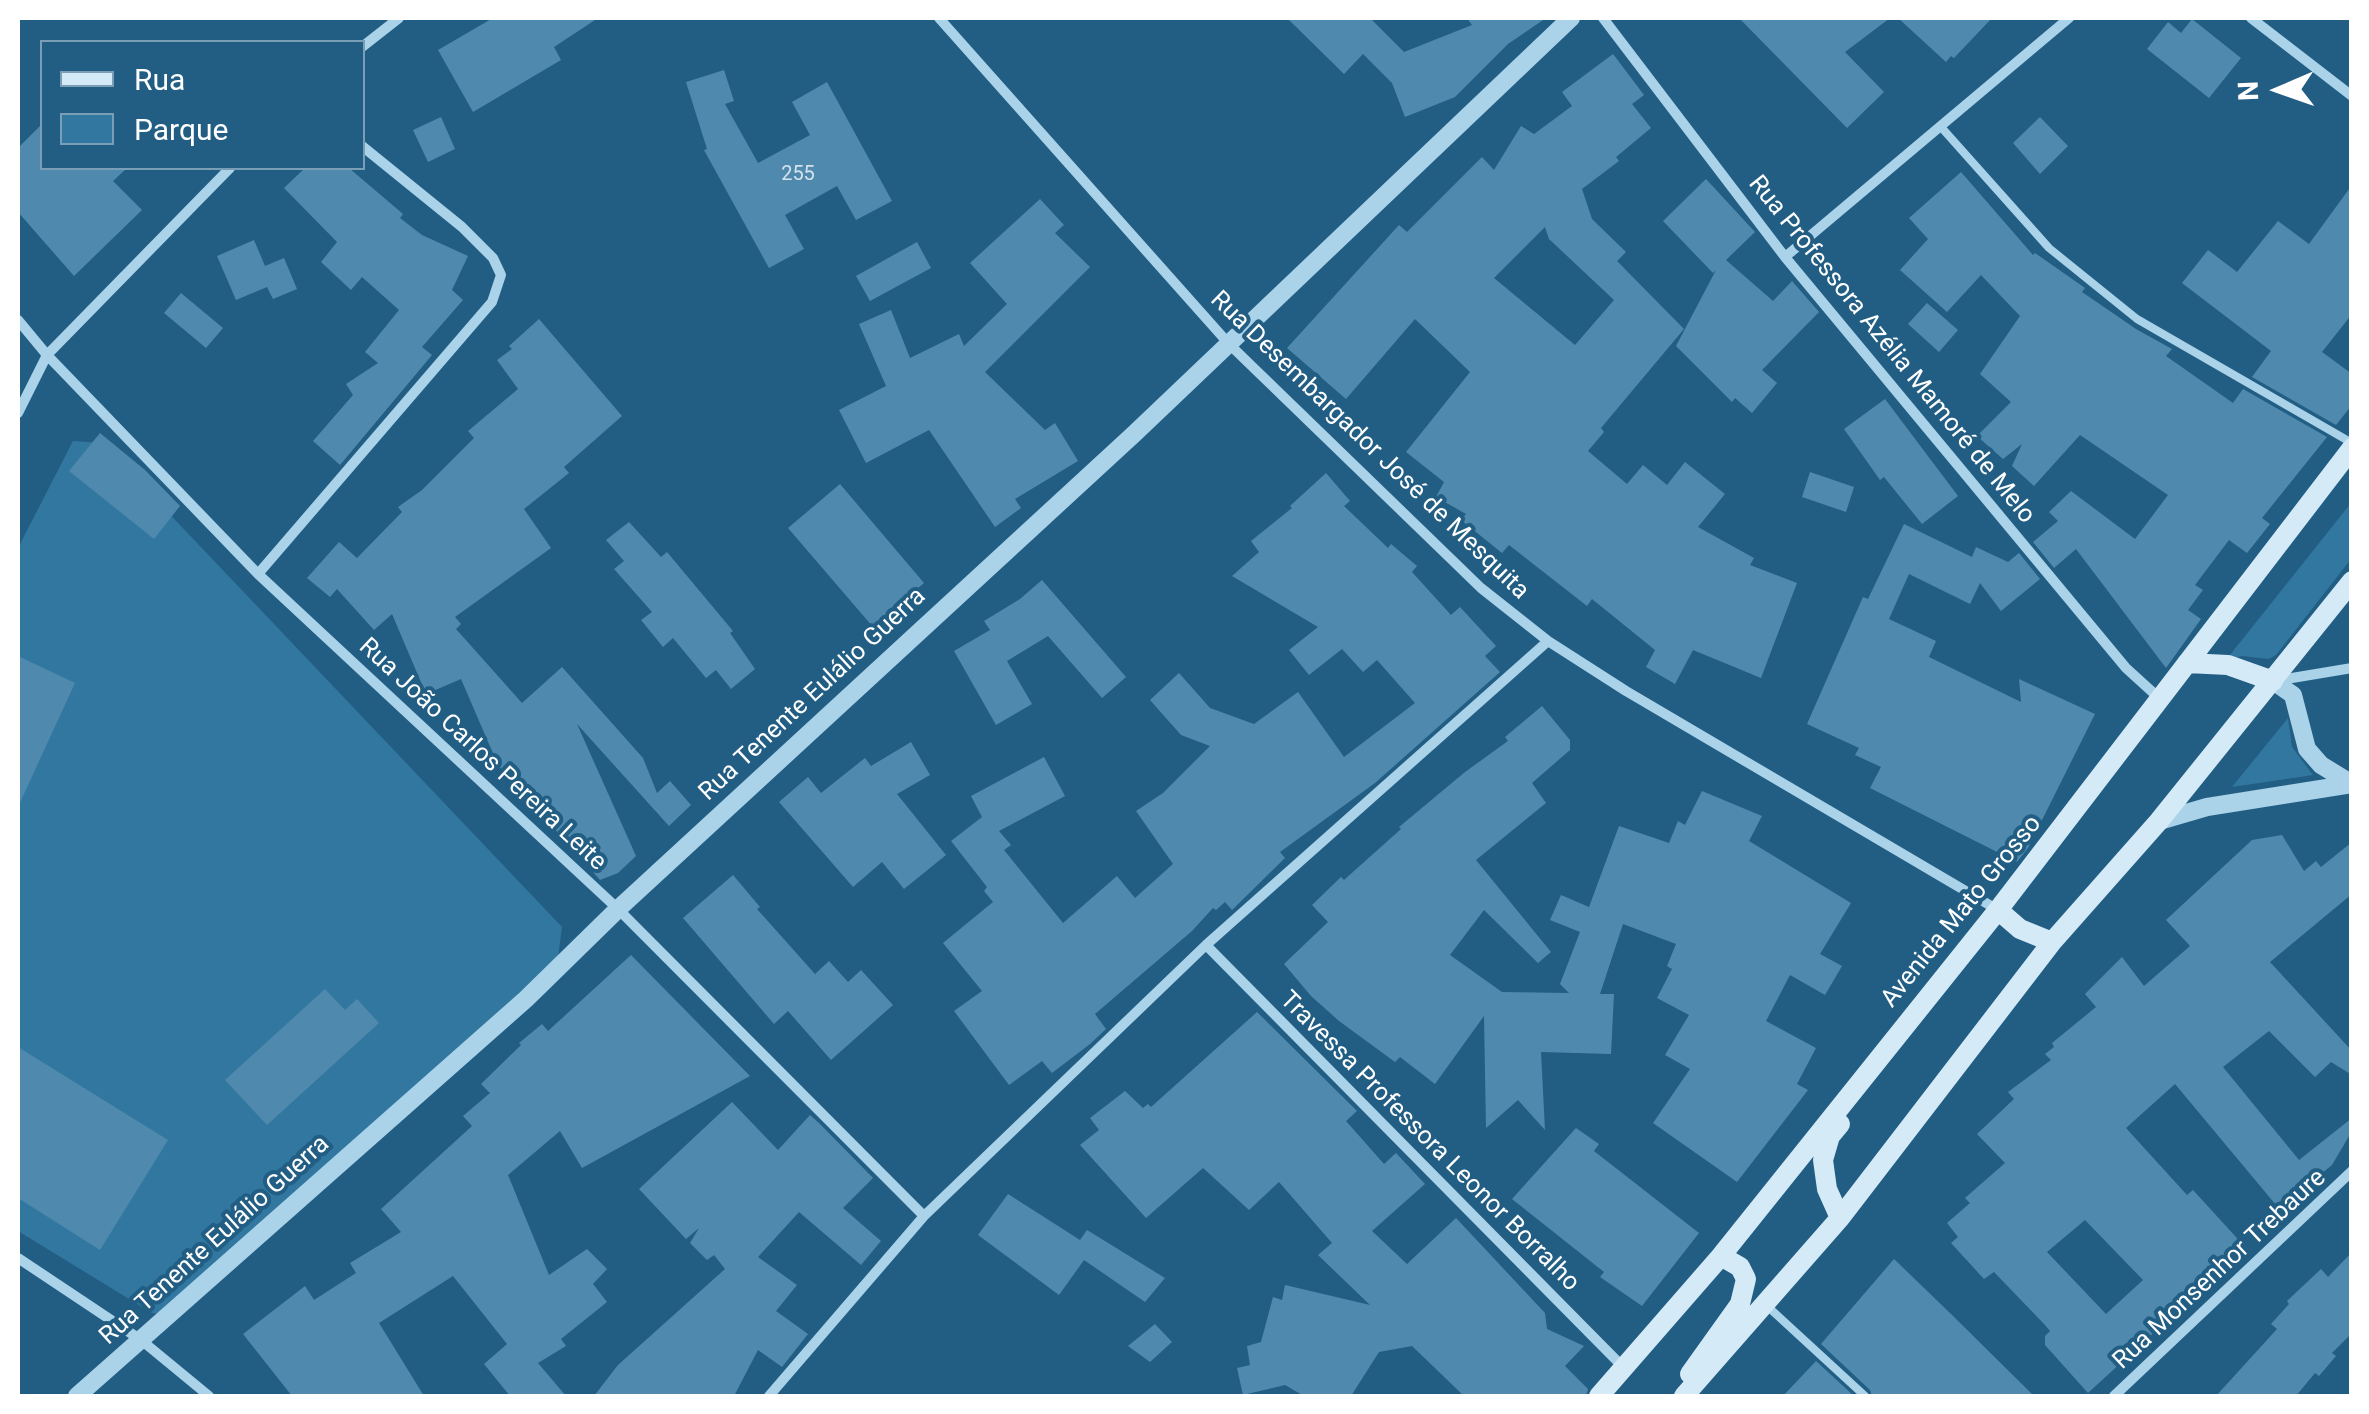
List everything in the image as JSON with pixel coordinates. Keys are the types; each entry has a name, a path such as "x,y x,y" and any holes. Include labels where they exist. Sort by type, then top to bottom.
{"main road":[{"name":"Avenida Mato Grosso","path":"1599,1396 1722,1256 1998,910 2352,446"},
{"path":"1684,1396 1840,1218 2052,942 2159,821 2352,581"},
{"path":"2186,663 2228,665 2273,680"},
{"path":"1998,910 2020,929 2052,942"},
{"path":"1840,1218 1827,1190 1822,1160 1830,1136 1905,1042 1918,1007"},
{"path":"1675,1396 1740,1304 1746,1279 1740,1267 1722,1256"}],"street":[{"path":"365,44 399,18"},
{"name":"Rua Desembargador José de Mesquita","path":"939,18 1229,344 1481,588 1548,641 1626,691 1998,910"},
{"name":"Rua Tenente Eulálio Guerra","path":"77,1396 526,999 618,909 1229,344 1571,18"},
{"name":"Rua Professora Azélia Mamoré de Melo","path":"1603,18 1785,257 2126,668 2160,699"},
{"path":"1785,257 2068,18"},
{"path":"2251,18 2352,96"},
{"path":"258,574 492,302 501,275 493,258 462,226 365,148"},
{"path":"18,413 47,355 228,170"},
{"name":"Rua João Carlos Pereira Leite","path":"18,320 258,574 618,909 924,1216"},
{"path":"769,1396 924,1216 1206,946 1548,641"},
{"path":"2273,680 2352,668"},
{"path":"2273,680 2293,695 2307,749 2322,765 2352,784"},
{"path":"2159,821 2207,806 2352,784"},
{"name":"Travessa Professora Leonor Borralho","path":"1206,946 1624,1366"},
{"name":"Rua Monsenhor Trebaure","path":"2114,1396 2352,1171"},
{"path":"18,1258 141,1340 209,1396"}],"lane":[{"path":"1941,126 2049,248 2137,319 2352,446"},
{"path":"1766,1305 1865,1396"}],"green space":[{"path":"73,441 102,443 562,927 557,965 180,1317 152,1313 18,1231 18,548"},
{"path":"2351,503 2351,559 2276,655 2269,659 2242,656 2226,660"},
{"path":"2288,718 2292,747 2313,775 2232,787"}],"building":[{"path":"493,18 598,18 554,47 561,60 473,112 438,50"},
{"path":"1287,18 1370,18 1404,52 1472,25 1467,18 1546,18 1508,44 1455,97 1405,117 1392,83 1363,54 1344,74"},
{"path":"1739,18 1890,18 1845,52 1884,92 1847,128"},
{"path":"1898,18 1992,18 1946,62"},
{"path":"2192,19 2241,58 2209,98 2147,49 2168,22 2181,33"},
{"path":"1613,54 1644,95 1632,104 1651,128 1616,157 1619,161 1582,189 1592,219 1626,252 1617,261 1684,329 1601,428 1604,432 1588,451 1627,484 1643,465 1667,485 1685,462 1725,494 1698,527 1754,558 1750,565 1797,583 1761,678 1693,650 1675,684 1646,667 1655,650 1592,599 1587,606 1509,545 1502,553 1461,520 1466,514 1436,497 1444,482 1406,452 1470,372 1415,319 1346,399 1287,348 1399,225 1407,232 1482,157 1494,170 1521,126 1534,134 1572,106 1562,92","holes":["1545,227 1549,239 1614,300 1575,345 1494,278"]},
{"path":"724,70 734,101 725,104 758,163 810,135 792,102 827,82 892,201 856,220 837,186 785,215 804,249 769,268 704,150 707,149 686,82"},
{"path":"441,117 455,149 428,162 413,130"},
{"path":"2040,117 2068,146 2040,174 2013,143"},
{"path":"40,126 40,170 125,170 113,181 142,210 74,276 18,212 18,148"},
{"path":"303,170 351,170 422,235 468,256 452,290 463,300 422,347 432,355 340,465 313,441 353,395 346,384 378,363 365,352 399,310 362,277 351,290 321,262 337,242 284,188"},
{"path":"1961,172 2033,255 2085,288 2082,292 2136,329 2172,349 2166,356 2233,403 2243,389 2327,437 2262,518 2270,524 2247,553 2229,540 2195,585 2203,590 2188,610 2201,619 2166,668 2076,549 2054,568 2033,542 2058,521 2049,512 2071,491 2135,539 2168,495 2080,435 2034,486 2012,466 2022,444 2003,459 1977,436 2011,402 1980,374 2020,316 1981,275 1947,312 1900,270 1928,239 1909,218"},
{"path":"1706,179 1755,232 1726,260 1773,301 1792,281 1819,312 1762,370 1777,383 1752,413 1735,398 1732,402 1676,346 1716,270 1713,273 1663,221"},
{"path":"2352,185 2352,314 2322,352 2352,374 2352,405 2336,425 2252,377 2271,351 2182,283 2208,250 2237,272 2278,221 2309,244"},
{"path":"1040,199 1064,225 1055,233 1090,267 985,372 1045,430 1055,423 1078,461 1015,499 1021,508 995,527 929,430 866,463 839,410 886,386 859,324 891,310 910,358 959,334 964,346 1007,304 970,263"},
{"path":"254,240 265,266 284,258 297,289 273,299 267,287 236,300 217,256"},
{"path":"917,242 931,268 870,301 856,276"},
{"path":"181,293 223,328 206,348 164,313"},
{"path":"1927,303 1958,330 1939,352 1908,324"},
{"path":"539,319 622,416 564,467 569,473 524,509 551,548 455,617 461,624 456,629 522,703 562,667 643,758 657,793 670,781 691,805 669,826 577,724 636,856 618,873 600,880 498,765 461,679 426,694 392,614 374,630 337,589 330,597 307,578 339,542 357,558 402,512 398,507 422,490 474,438 468,431 518,389 497,360"},
{"path":"1885,399 1958,496 1922,524 1884,477 1880,480 1844,429"},
{"path":"100,433 145,470 180,506 154,539 69,471"},
{"path":"1810,472 1854,487 1846,512 1802,497"},
{"path":"1326,473 1350,501 1344,506 1388,548 1391,544 1417,566 1412,572 1451,615 1460,607 1496,646 1485,656 1500,672 1375,783 1280,852 1285,858 1232,910 1225,902 1216,910 1213,908 1192,931 1095,1014 1106,1029 1090,1044 1052,1073 1042,1061 1009,1085 954,1011 982,991 943,943 993,902 984,891 987,887 951,841 982,817 971,796 1044,757 1065,796 999,831 1011,845 1004,850 1063,923 1117,876 1135,898 1173,864 1136,811 1163,793 1210,746 1181,735 1150,700 1179,673 1210,708 1254,724 1298,692 1344,757 1415,703 1377,660 1363,672 1342,649 1309,675 1289,650 1318,627 1232,576 1259,552 1251,541 1292,508"},
{"path":"840,484 924,583 873,627 788,528"},
{"path":"629,522 661,557 667,552 733,631 730,633 755,669 731,689 716,670 706,678 673,638 663,647 641,620 652,612 614,569 624,561 606,540"},
{"path":"1904,524 1972,557 1976,547 2008,562 2019,553 2040,579 2001,611 1980,583 1970,604 1909,574 1889,619 1936,641 1929,657 2021,702 2019,679 2095,714 2028,848 2017,862 1870,788 1881,767 1855,755 1859,748 1807,724 1863,597 1868,599"},
{"path":"1042,580 1126,677 1102,698 1048,636 1007,661 1032,704 996,725 954,651 990,630 984,621"},
{"path":"18,656 75,683 18,807"},
{"path":"1542,706 1570,740 1570,750 1532,783 1546,803 1476,860 1551,952 1538,963 1484,910 1450,955 1502,992 1569,993 1560,984 1580,932 1550,920 1561,895 1589,907 1619,826 1669,843 1678,821 1685,825 1702,791 1762,816 1749,841 1851,903 1820,954 1842,966 1825,995 1790,975 1766,1021 1816,1048 1797,1084 1808,1090 1737,1182 1653,1123 1690,1069 1665,1055 1689,1015 1657,998 1672,969 1667,966 1676,944 1623,924 1600,994 1614,994 1611,1054 1541,1052 1545,1130 1518,1100 1486,1128 1484,1016 1435,1084 1400,1057 1395,1062 1339,1021 1284,964 1328,922 1312,905 1399,827 1508,741 1505,737"},
{"path":"911,742 930,775 897,794 946,855 904,889 882,862 853,887 779,802 808,777 821,793 865,758 871,766"},
{"path":"2282,835 2304,871 2316,861 2321,867 2352,842 2352,894 2270,962 2352,1051 2352,1075 2331,1062 2315,1077 2269,1031 2223,1067 2299,1160 2352,1118 2352,1131 2332,1165 2294,1196 2291,1192 2276,1205 2175,1084 2126,1128 2187,1195 2193,1190 2246,1248 2088,1393 2045,1345 2045,1336 2050,1331 1994,1272 1984,1279 1951,1243 1958,1237 1947,1223 1970,1203 1965,1198 2005,1163 1977,1134 2014,1099 2008,1092 2051,1060 2045,1054 2054,1047 2052,1043 2096,1007 2085,994 2122,957 2144,986 2190,946 2166,920 2252,840","holes":["2085,1220 2143,1280 2106,1314 2047,1252"]},
{"path":"733,875 760,907 757,909 815,974 829,961 848,982 861,970 893,1005 831,1060 788,1011 774,1024 683,918"},
{"path":"631,955 750,1076 582,1168 560,1131 508,1175 549,1275 587,1249 607,1269 593,1284 607,1302 561,1339 566,1346 538,1363 566,1396 510,1396 484,1364 507,1344 453,1276 379,1323 424,1396 292,1396 243,1334 305,1286 314,1300 356,1273 350,1263 401,1232 381,1209 472,1126 463,1116 490,1093 481,1084 519,1043 542,1024 548,1031"},
{"path":"325,989 345,1010 357,999 379,1023 267,1125 225,1080"},
{"path":"1257,1012 1357,1111 1346,1121 1384,1164 1396,1153 1425,1184 1372,1231 1407,1264 1456,1218 1545,1313 1547,1329 1584,1346 1565,1366 1588,1389 1586,1396 1464,1396 1412,1346 1379,1352 1351,1396 1304,1396 1285,1385 1243,1395 1237,1368 1250,1365 1247,1346 1261,1342 1273,1297 1282,1300 1285,1285 1370,1305 1318,1255 1332,1243 1279,1182 1249,1210 1203,1168 1146,1218 1080,1145 1099,1130 1090,1118 1125,1091 1143,1108 1148,1104 1151,1107"},
{"path":"18,1047 168,1140 100,1250 18,1198"},
{"path":"732,1102 778,1150 810,1115 820,1124 873,1178 843,1208 881,1241 861,1265 799,1212 758,1257 797,1285 776,1311 808,1334 782,1367 758,1350 734,1396 594,1396 618,1365 725,1269 714,1255 707,1260 690,1243 699,1228 686,1239 639,1189"},
{"path":"1576,1128 1599,1144 1594,1151 1699,1233 1642,1306 1600,1277 1604,1272 1512,1199"},
{"path":"1008,1194 1080,1240 1087,1230 1165,1278 1145,1302 1084,1260 1059,1295 978,1235"},
{"path":"2352,1252 2352,1333 2332,1353 2336,1356 2319,1376 2315,1373 2296,1396 2216,1396 2277,1329 2271,1324 2289,1304 2287,1301 2321,1269 2328,1277"},
{"path":"1894,1259 2034,1396 1872,1396 1821,1344"},
{"path":"1155,1324 1172,1342 1150,1362 1128,1346"},
{"path":"1816,1361 1854,1396 1783,1396"}]}
